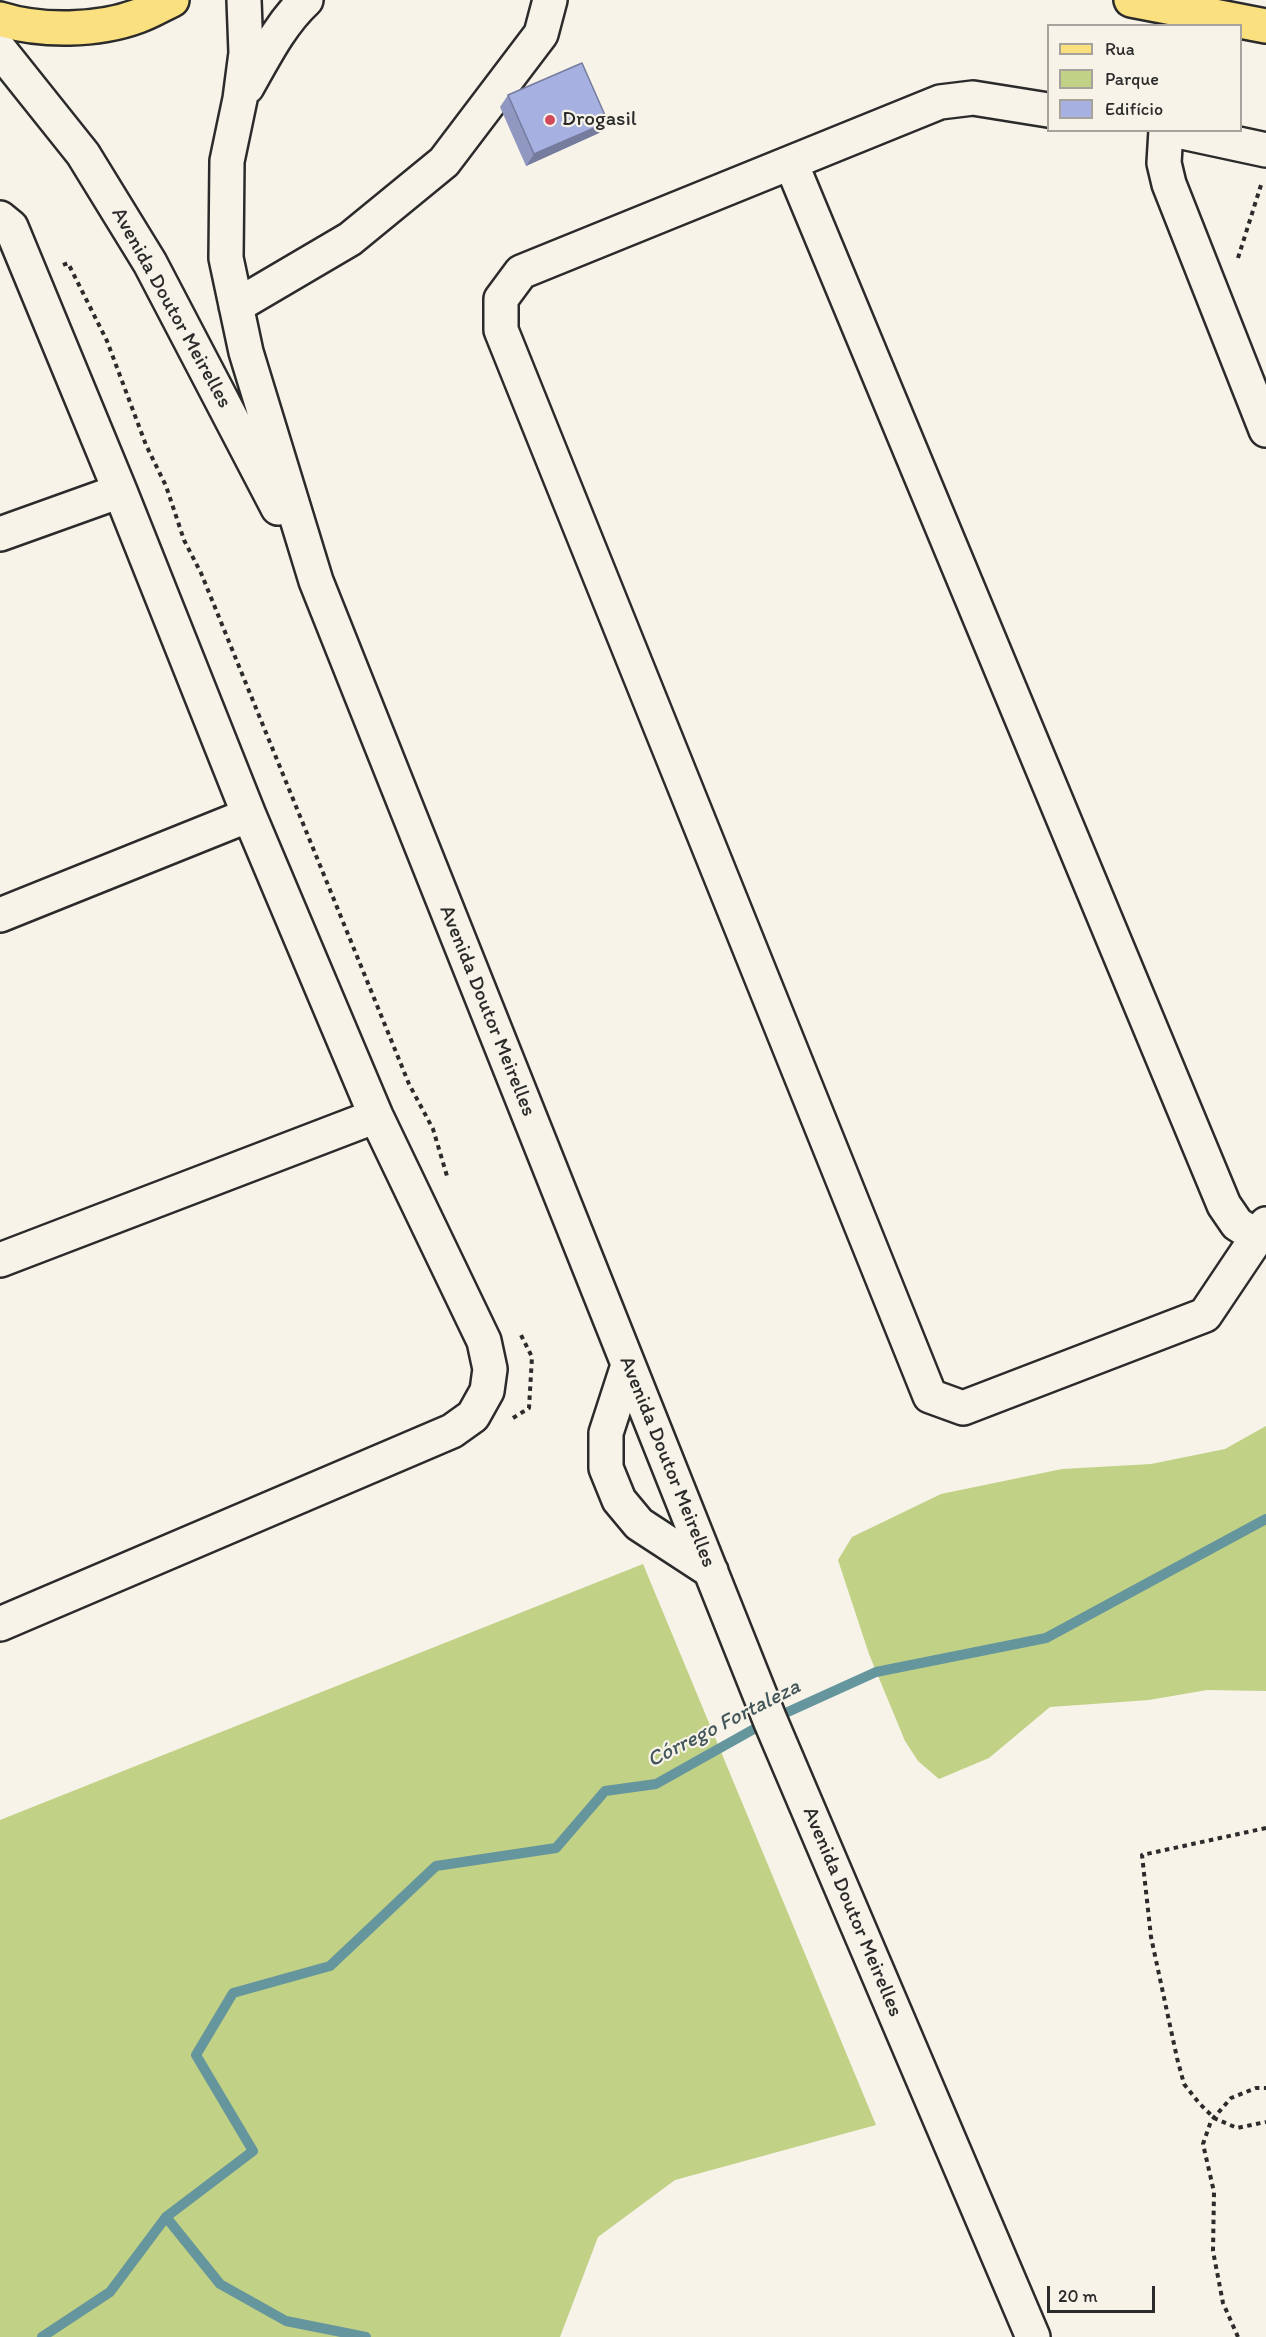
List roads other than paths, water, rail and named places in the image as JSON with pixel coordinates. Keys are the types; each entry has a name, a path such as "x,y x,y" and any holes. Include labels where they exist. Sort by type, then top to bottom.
{"main road":[{"path":"0,20 21,26 80,28 138,17 172,0"},
{"path":"1131,0 1266,26"}],"street":[{"name":"Avenida Doutor Meirelles","path":"244,0 246,53 240,99 227,161 226,258 246,352 316,581 770,1720 1033,2337"},
{"name":"Avenida Doutor Meirelles","path":"240,99 267,50 299,6 306,0"},
{"path":"236,306 350,238 444,162 541,33 550,0"},
{"name":"Avenida Doutor Meirelles","path":"0,50 83,154 150,263 316,581"},
{"path":"791,163 1224,1205 1237,1224 1261,1230 1205,1316 963,1408 930,1396 501,330 501,298 521,272 940,102 974,98 1047,110"},
{"path":"1166,132 1164,163 1169,184 1266,430"},
{"path":"1179,132 1265,162"},
{"path":"0,218 11,226 120,490 249,815 376,1116 484,1341 490,1369 487,1391 474,1416 452,1431 0,1624"},
{"path":"0,534 120,490"},
{"path":"0,915 249,815"},
{"path":"0,1260 376,1116"},
{"path":"628,1365 606,1433 606,1468 619,1500 639,1524 711,1571"}],"waterway":[{"name":"Córrego Fortaleza","path":"42,2337 110,2292 166,2217 253,2151 196,2055 233,1993 330,1966 436,1866 556,1848 605,1791 656,1784 770,1720 876,1672 1046,1638 1266,1519"},
{"path":"166,2217 220,2284 286,2321 366,2337"}],"place":[{"name":"Drogasil","path":"550,120"}]}
